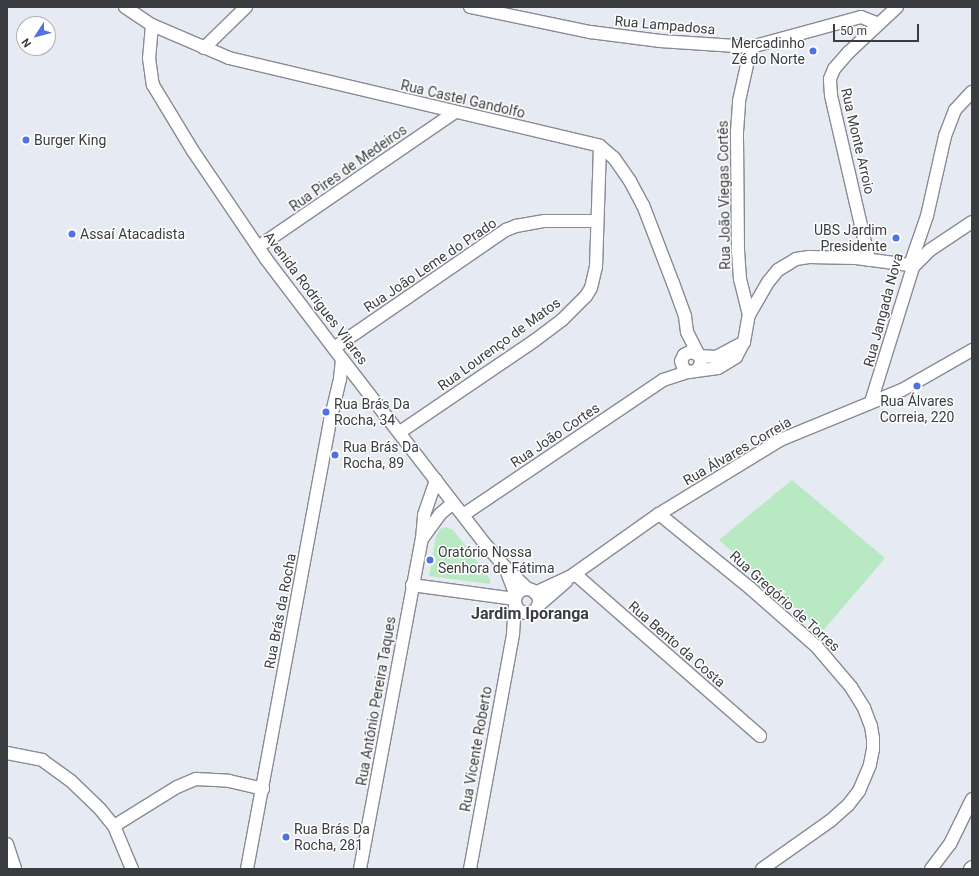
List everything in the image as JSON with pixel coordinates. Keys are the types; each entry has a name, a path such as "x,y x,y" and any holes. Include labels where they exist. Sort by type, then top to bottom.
{"street":[{"name":"Rua Castel Gandolfo","path":"125,7 152,25 229,58 454,113 600,146 620,165 642,205 685,316 687,332 687,364"},
{"path":"204,48 246,7"},
{"name":"Rua Lampadosa","path":"470,7 590,32 660,41 751,47 861,17 879,24"},
{"name":"Rua Monte Arroio","path":"869,260 830,95 830,86 834,69 870,31 897,7"},
{"name":"Avenida Rodrigues Vilares","path":"152,25 149,58 153,85 194,151 258,247 342,359 463,515 505,567 532,591"},
{"name":"Rua João Viegas Cortês","path":"687,364 712,370 726,365 740,352 744,342 749,314 740,279 738,252 737,132 739,101 751,47"},
{"name":"Rua Jangada Nova","path":"871,402 912,266 950,121 955,110 972,92"},
{"name":"Rua Pires de Medeiros","path":"258,247 454,113"},
{"name":"Rua Lourenço de Matos","path":"400,432 534,341 562,320 586,296 591,288 596,267 600,146"},
{"name":"Rua João Leme do Prado","path":"334,348 506,230 516,226 545,221 597,221"},
{"path":"749,314 769,281 778,270 796,259 809,257 869,260 912,266 930,250 972,222"},
{"name":"Rua Castel Gandolfo","path":"687,332 698,355"},
{"path":"698,355 701,363 687,364 690,352 698,355 716,357 744,342"},
{"name":"Rua Álvares Correia","path":"538,606 573,575 659,514 780,440 902,390 972,350"},
{"name":"Rua Brás da Rocha","path":"247,869 324,455 340,379 342,359"},
{"name":"Rua João Cortes","path":"463,515 687,364"},
{"name":"Rua Antônio Pereira Taques","path":"360,869 412,585 422,539 424,515 436,480"},
{"name":"Rua Antônio Pereira Taques","path":"422,539 440,514 454,503"},
{"name":"Rua Gregório de Torres","path":"659,514 750,588 818,647 852,687 864,708 871,726 873,749 870,765 859,791 848,805 830,820 762,869"},
{"name":"Avenida Rodrigues Vilares","path":"505,567 515,599"},
{"name":"Rua Álvares Correia","path":"532,591 573,575"},
{"name":"Rua Bento da Costa","path":"573,575 760,736"},
{"path":"412,585 515,599"},
{"path":"515,599 521,590 532,591 538,599 538,606"},
{"path":"515,599 520,611 527,613"},
{"name":"Rua Vicente Roberto","path":"470,869 513,634 515,599"},
{"name":"Rua Vicente Roberto","path":"513,634 527,613 533,611 538,606"},
{"path":"7,754 30,756 42,760 53,766 71,781 100,809 114,826 132,869"},
{"path":"114,826 177,787 196,779 229,781 263,788"},
{"path":"931,869 950,844 972,799"},
{"path":"7,844 15,869"}],"green space":[{"path":"792,480 885,558 822,632 719,540"},
{"path":"446,527 453,530 468,549 490,579 490,584 429,576 436,536 440,529"}],"place":[{"name":"Mercadinho Zé do Norte","path":"813,51"},
{"name":"Burger King","path":"26,140"},
{"name":"Assaí Atacadista","path":"72,234"},
{"name":"UBS Jardim Presidente","path":"896,238"},
{"name":"Rua Álvares Correia, 220","path":"917,386"},
{"name":"Rua Brás Da Rocha, 34","path":"326,412"},
{"name":"Rua Brás Da Rocha, 89","path":"335,455"},
{"name":"Oratório Nossa Senhora de Fátima","path":"430,560"},
{"name":"Rua Brás Da Rocha, 281","path":"286,837"}],"district":[{"name":"Jardim Iporanga","path":"530,614"}]}
